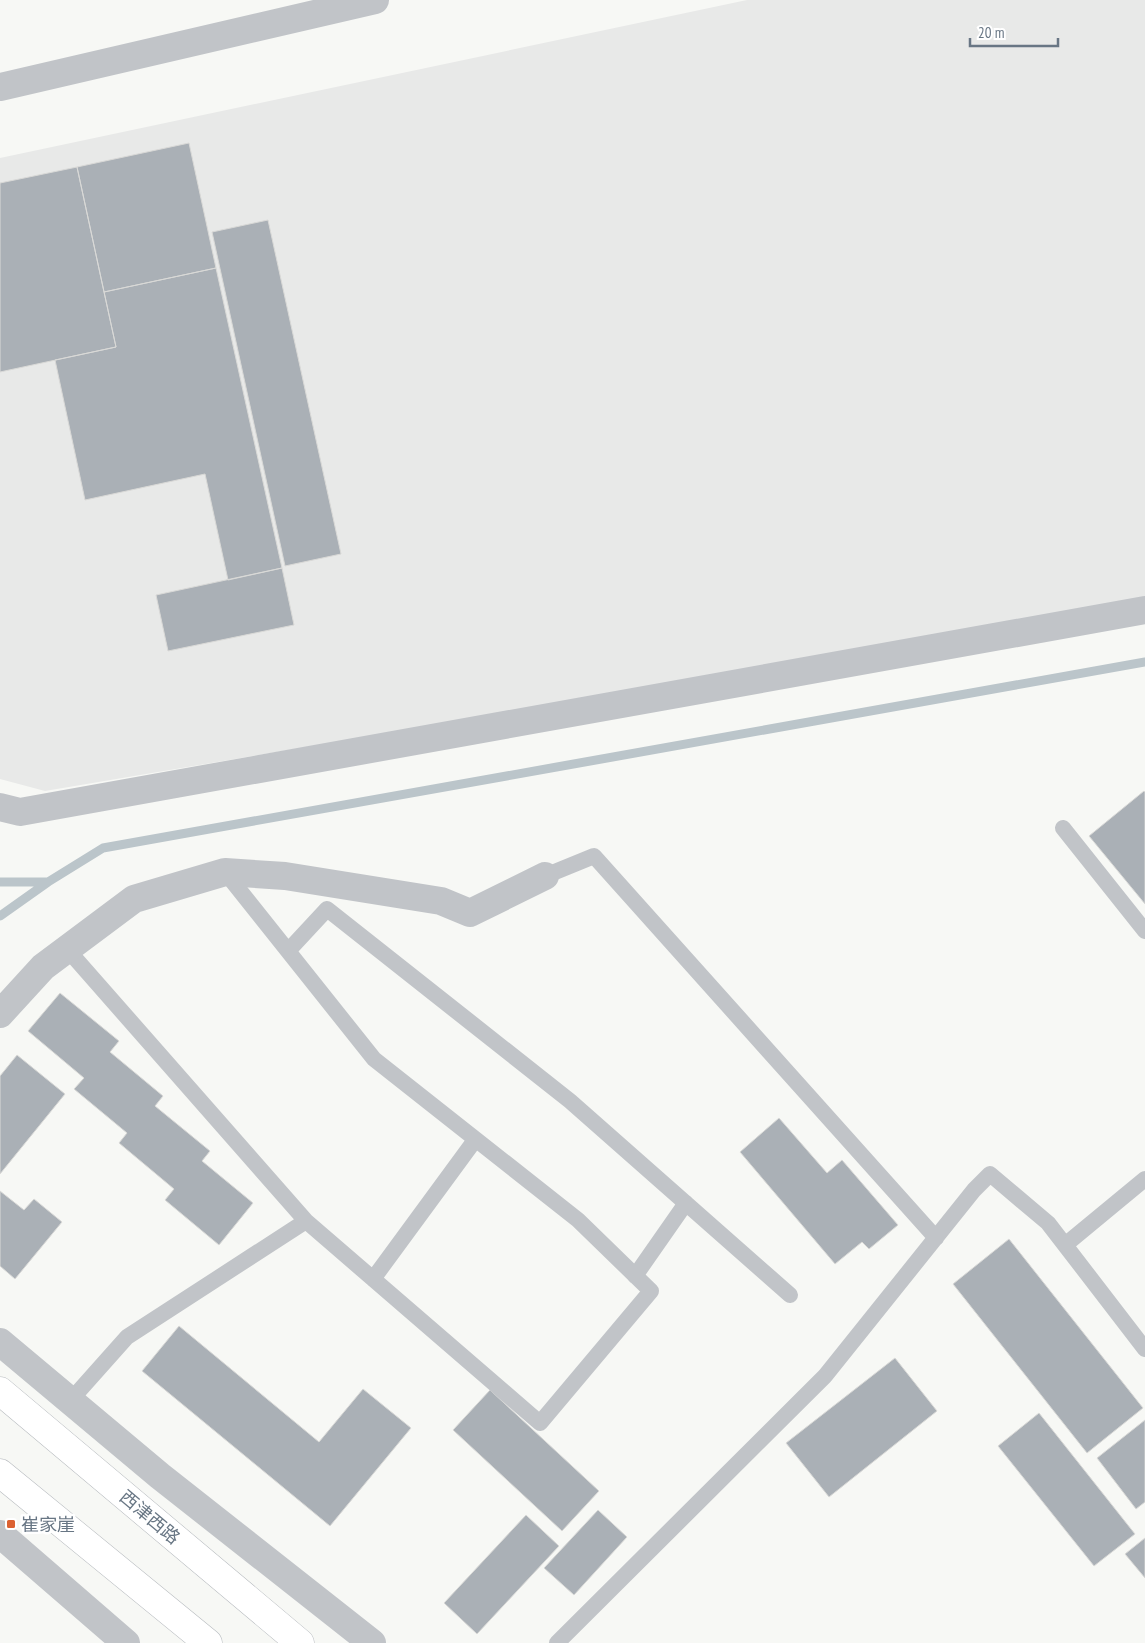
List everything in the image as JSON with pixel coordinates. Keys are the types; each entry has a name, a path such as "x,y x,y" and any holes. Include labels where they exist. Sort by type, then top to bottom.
{"main road":[{"name":"西津西路","path":"0,1391 300,1643"},
{"path":"0,1473 208,1643"}],"street":[{"path":"0,86 374,0"},
{"path":"0,807 20,812 1145,610"},
{"path":"0,1014 44,967 134,899 225,872 285,876 441,901 470,912 545,876"},
{"path":"0,1342 160,1476 372,1643"},
{"path":"0,1534 126,1643"}],"lane":[{"path":"1063,828 1145,931"},
{"path":"545,876 594,856 936,1238"},
{"path":"67,950 306,1221 540,1423 651,1291 578,1220 374,1059 225,872"},
{"path":"288,951 327,909 570,1101 790,1295"},
{"path":"373,1278 475,1140"},
{"path":"557,1643 825,1376 974,1190 990,1174 1048,1223 1145,1349"},
{"path":"1065,1245 1145,1179"},
{"path":"635,1276 686,1203"},
{"path":"70,1401 127,1337 306,1221"}],"shaded area":[{"path":"747,0 1145,0 1145,606 45,791 0,779 0,158"}],"building":[{"path":"189,143 216,268 104,292 77,167"},
{"path":"77,167 116,347 0,372 0,183"},
{"path":"268,220 341,554 285,566 212,232"},
{"path":"216,268 282,568 228,580 205,474 85,500 55,360 116,347 104,292"},
{"path":"282,568 294,625 168,651 156,595"},
{"path":"1145,792 1145,904 1089,836"},
{"path":"60,993 119,1041 110,1052 163,1096 155,1106 210,1151 202,1161 253,1203 219,1245 165,1200 174,1189 119,1143 127,1133 74,1089 84,1078 28,1031"},
{"path":"17,1055 65,1094 0,1174 0,1076"},
{"path":"779,1118 827,1173 842,1160 898,1225 869,1249 862,1242 835,1264 740,1152"},
{"path":"0,1191 24,1210 34,1199 62,1222 15,1279 0,1266"},
{"path":"1009,1239 1143,1408 1087,1453 953,1284"},
{"path":"179,1326 319,1442 363,1389 411,1428 330,1526 142,1371"},
{"path":"895,1358 937,1411 829,1497 786,1443"},
{"path":"490,1390 599,1491 562,1531 453,1430"},
{"path":"1039,1413 1135,1534 1094,1566 998,1446"},
{"path":"1145,1420 1145,1502 1136,1509 1097,1458"},
{"path":"598,1510 627,1537 574,1595 544,1568"},
{"path":"526,1515 559,1546 477,1634 444,1603"},
{"path":"1145,1538 1145,1578 1125,1554"}],"waterway":[{"path":"0,882 48,882 103,848 1145,662"},
{"path":"0,916 48,882"}],"place":[{"name":"崔家崖","path":"11,1524"}]}
